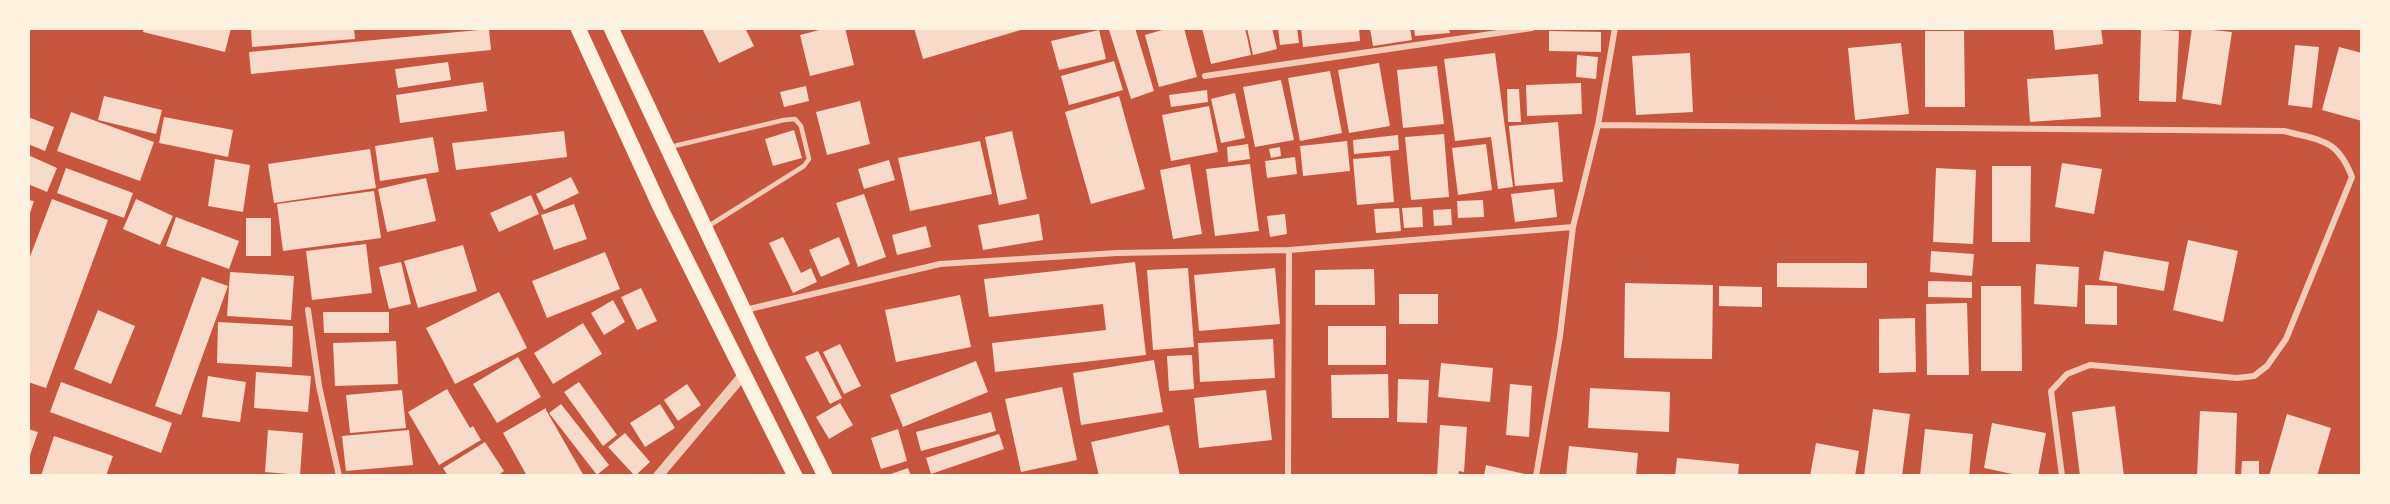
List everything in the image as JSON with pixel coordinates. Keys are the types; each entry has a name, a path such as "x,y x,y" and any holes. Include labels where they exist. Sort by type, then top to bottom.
{"main road":[{"path":"578,28 662,211 795,476"},
{"path":"611,28 705,229 825,476"}],"street":[{"path":"1205,76 1532,28"},
{"path":"1536,476 1560,336 1573,227 1598,125 1615,28"},
{"path":"1598,125 2284,131 2332,144 2345,159 2352,177 2286,339 2267,366 2254,376 2237,378 2090,365 2067,374 2051,391 2062,476"},
{"path":"744,310 940,264 1117,253 1289,250 1573,227"},
{"path":"1288,476 1289,250"},
{"path":"308,310 319,386 339,476"},
{"path":"658,476 744,374"}],"lane":[{"path":"667,148 784,120 795,119 801,126 809,159 804,166 705,229"}],"building":[{"path":"144,28 231,28 225,52 143,32"},
{"path":"251,28 354,28 355,39 252,47"},
{"path":"702,28 745,28 754,46 719,63"},
{"path":"827,28 845,28 854,65 810,76 800,35"},
{"path":"914,28 1024,28 1024,29 923,59"},
{"path":"1135,28 1154,91 1131,99 1109,30"},
{"path":"1169,28 1184,28 1197,77 1159,87 1145,35"},
{"path":"1202,28 1245,28 1251,55 1211,64"},
{"path":"1247,28 1272,28 1277,49 1253,55"},
{"path":"1278,28 1297,28 1299,43 1280,45"},
{"path":"1301,28 1359,28 1360,41 1303,47"},
{"path":"1410,28 1412,40 1373,46 1370,29"},
{"path":"1414,28 1449,28 1450,33 1415,36"},
{"path":"2101,28 2103,44 2055,50 2053,30"},
{"path":"2192,28 2232,32 2221,105 2182,99"},
{"path":"489,29 491,50 251,74 249,52"},
{"path":"2141,29 2179,31 2176,102 2139,101"},
{"path":"1099,30 1106,59 1059,70 1051,41"},
{"path":"1549,31 1601,32 1601,52 1549,51"},
{"path":"1925,31 1964,31 1965,107 1925,107"},
{"path":"1901,43 1909,114 1855,120 1848,48"},
{"path":"2295,45 2319,47 2312,108 2288,105"},
{"path":"2339,47 2362,53 2362,121 2322,110"},
{"path":"1495,53 1513,187 1498,189 1491,137 1455,141 1444,59"},
{"path":"1690,53 1693,112 1636,115 1632,56"},
{"path":"1577,55 1598,57 1596,79 1576,77"},
{"path":"1114,61 1123,90 1069,105 1061,76"},
{"path":"448,62 451,80 398,88 395,69"},
{"path":"1379,63 1390,126 1349,133 1338,70"},
{"path":"1437,66 1444,124 1403,128 1397,70"},
{"path":"1330,71 1342,133 1300,141 1288,78"},
{"path":"2098,74 2101,117 2030,122 2027,79"},
{"path":"1281,80 1294,140 1255,147 1243,87"},
{"path":"483,82 487,111 400,123 396,95"},
{"path":"1581,83 1582,114 1527,116 1526,85"},
{"path":"806,86 809,101 784,107 780,92"},
{"path":"1507,89 1519,89 1521,122 1508,122"},
{"path":"1207,90 1208,102 1171,107 1169,95"},
{"path":"1235,93 1245,138 1221,143 1211,99"},
{"path":"104,96 162,110 156,134 98,120"},
{"path":"1119,96 1145,189 1091,204 1065,112"},
{"path":"860,101 870,144 827,155 816,112"},
{"path":"1209,106 1218,152 1171,161 1162,115"},
{"path":"71,112 154,142 140,181 57,151"},
{"path":"28,117 54,127 45,151 28,144"},
{"path":"164,117 233,130 228,157 159,143"},
{"path":"1558,122 1563,182 1515,186 1509,126"},
{"path":"794,130 802,158 773,166 765,139"},
{"path":"564,131 567,157 456,170 452,143"},
{"path":"1012,131 1027,199 999,205 985,137"},
{"path":"1444,134 1449,197 1411,200 1405,137"},
{"path":"1398,135 1399,150 1354,154 1353,140"},
{"path":"433,137 439,172 380,181 375,146"},
{"path":"980,141 992,194 910,211 898,158"},
{"path":"1347,141 1350,171 1303,176 1300,146"},
{"path":"1248,144 1250,159 1228,162 1227,147"},
{"path":"1486,144 1492,190 1458,195 1452,148"},
{"path":"1280,147 1281,156 1271,158 1269,149"},
{"path":"370,149 376,188 274,203 268,164"},
{"path":"28,155 57,168 47,192 28,184"},
{"path":"1390,156 1394,202 1357,205 1353,159"},
{"path":"1295,157 1297,174 1267,178 1265,161"},
{"path":"215,159 250,165 243,212 208,206"},
{"path":"889,160 895,180 864,189 858,169"},
{"path":"2062,163 2102,169 2094,214 2055,207"},
{"path":"1190,164 1202,234 1173,239 1160,170"},
{"path":"1250,164 1259,231 1215,236 1206,169"},
{"path":"1992,166 2031,166 2030,242 1992,242"},
{"path":"66,168 133,193 124,218 57,193"},
{"path":"1936,168 1976,170 1973,244 1933,242"},
{"path":"571,177 579,193 544,210 536,194"},
{"path":"426,178 436,221 387,232 378,189"},
{"path":"1554,189 1557,217 1515,222 1511,194"},
{"path":"374,191 381,238 283,251 277,204"},
{"path":"864,194 886,257 858,267 836,203"},
{"path":"531,195 539,214 499,232 490,213"},
{"path":"52,199 108,220 46,388 28,382 28,262"},
{"path":"136,199 173,216 160,245 123,229"},
{"path":"28,200 34,201 29,216 28,216"},
{"path":"1483,200 1484,217 1458,218 1457,201"},
{"path":"574,204 587,239 554,250 541,215"},
{"path":"1422,207 1423,227 1404,228 1402,208"},
{"path":"1399,208 1401,231 1376,233 1374,209"},
{"path":"1451,209 1452,225 1434,226 1433,210"},
{"path":"1039,214 1043,240 983,250 978,225"},
{"path":"1285,214 1287,234 1270,237 1267,216"},
{"path":"176,217 239,241 229,269 166,246"},
{"path":"246,218 271,218 271,256 246,256"},
{"path":"926,226 931,247 897,255 892,235"},
{"path":"783,237 801,273 811,268 817,282 793,293 769,243"},
{"path":"839,237 850,264 821,277 809,250"},
{"path":"2188,240 2238,251 2223,322 2173,310"},
{"path":"366,244 372,293 312,300 306,251"},
{"path":"463,245 477,291 418,308 404,261"},
{"path":"1931,251 1974,254 1972,276 1930,272"},
{"path":"2104,251 2169,262 2164,291 2099,280"},
{"path":"605,252 620,289 547,318 532,281"},
{"path":"401,262 411,304 389,309 379,267"},
{"path":"1135,262 1146,355 995,372 992,343 1106,330 1103,304 989,317 984,279"},
{"path":"1777,263 1867,263 1867,288 1777,287"},
{"path":"2036,264 2079,267 2077,307 2034,304"},
{"path":"1188,268 1194,347 1153,350 1147,270"},
{"path":"1275,268 1280,324 1199,331 1194,275"},
{"path":"1374,269 1375,305 1315,305 1315,270"},
{"path":"230,272 294,276 291,320 227,316"},
{"path":"202,277 228,286 181,415 155,406"},
{"path":"1928,281 1972,282 1972,298 1928,297"},
{"path":"1625,283 1713,285 1712,359 1624,358"},
{"path":"2085,285 2117,286 2117,325 2085,324"},
{"path":"1719,286 1762,287 1762,307 1719,306"},
{"path":"1981,286 2021,286 2022,371 1981,371"},
{"path":"641,288 657,321 637,330 621,297"},
{"path":"499,292 527,348 455,384 426,328"},
{"path":"1399,294 1438,294 1438,324 1399,324"},
{"path":"960,295 971,347 896,362 885,310"},
{"path":"613,300 625,322 604,335 591,313"},
{"path":"1967,303 1969,375 1927,375 1926,304"},
{"path":"98,310 135,326 111,384 74,369"},
{"path":"323,312 389,312 389,333 324,333"},
{"path":"1915,318 1916,372 1879,373 1879,319"},
{"path":"218,322 293,326 292,367 217,363"},
{"path":"583,323 602,354 553,384 534,353"},
{"path":"1328,326 1386,326 1386,365 1328,365"},
{"path":"1273,339 1275,378 1200,382 1198,343"},
{"path":"396,341 398,384 335,386 333,343"},
{"path":"840,344 861,386 844,394 823,352"},
{"path":"818,351 842,398 830,404 805,357"},
{"path":"1192,355 1194,389 1169,391 1167,356"},
{"path":"518,357 541,397 497,423 473,384"},
{"path":"1154,360 1163,412 1081,425 1073,373"},
{"path":"976,361 988,392 903,427 890,395"},
{"path":"1441,363 1493,368 1490,402 1438,397"},
{"path":"256,372 311,376 308,412 254,408"},
{"path":"1388,374 1389,418 1332,418 1331,375"},
{"path":"208,376 246,382 240,422 202,417"},
{"path":"1398,379 1429,380 1427,423 1397,422"},
{"path":"61,382 172,423 161,453 50,412"},
{"path":"579,382 617,435 603,446 564,392"},
{"path":"687,384 701,405 678,421 664,400"},
{"path":"1510,384 1532,386 1529,437 1506,435"},
{"path":"1062,387 1077,460 1021,472 1005,399"},
{"path":"1590,388 1670,392 1669,432 1588,428"},
{"path":"447,389 470,428 473,426 481,440 439,465 408,412"},
{"path":"402,390 406,428 350,433 346,395"},
{"path":"1266,390 1272,440 1199,448 1194,398"},
{"path":"840,403 853,425 829,439 816,417"},
{"path":"561,404 609,465 597,475 549,413"},
{"path":"660,404 675,428 645,447 630,423"},
{"path":"2115,406 2124,476 2080,476 2072,412"},
{"path":"546,408 584,476 527,476 503,433"},
{"path":"1873,409 1910,414 1902,476 1864,476"},
{"path":"2200,411 2237,413 2235,476 2197,476"},
{"path":"991,412 996,431 921,451 916,432"},
{"path":"2287,414 2331,428 2317,476 2269,476"},
{"path":"1992,423 2046,433 2038,476 2022,476 1984,468"},
{"path":"1169,425 1180,476 1099,476 1091,442"},
{"path":"1440,425 1467,427 1464,472 1459,471 1458,476 1437,476"},
{"path":"28,429 38,432 29,458 28,458"},
{"path":"898,429 907,461 881,469 871,438"},
{"path":"1925,429 1973,434 1969,476 1920,476"},
{"path":"268,430 303,433 300,475 265,472"},
{"path":"409,430 413,465 346,471 342,436"},
{"path":"625,433 650,462 635,476 608,447"},
{"path":"999,434 1004,449 931,474 926,458"},
{"path":"54,436 113,456 106,476 41,476"},
{"path":"485,442 504,471 497,476 448,476 443,468"},
{"path":"1816,443 1859,451 1855,476 1810,476"},
{"path":"1569,446 1638,453 1636,476 1566,476"},
{"path":"1677,458 1739,464 1738,476 1675,476"},
{"path":"2242,461 2259,461 2259,476 2241,476"},
{"path":"1486,465 1529,475 1529,476 1484,476"},
{"path":"908,468 911,476 888,475"}]}
